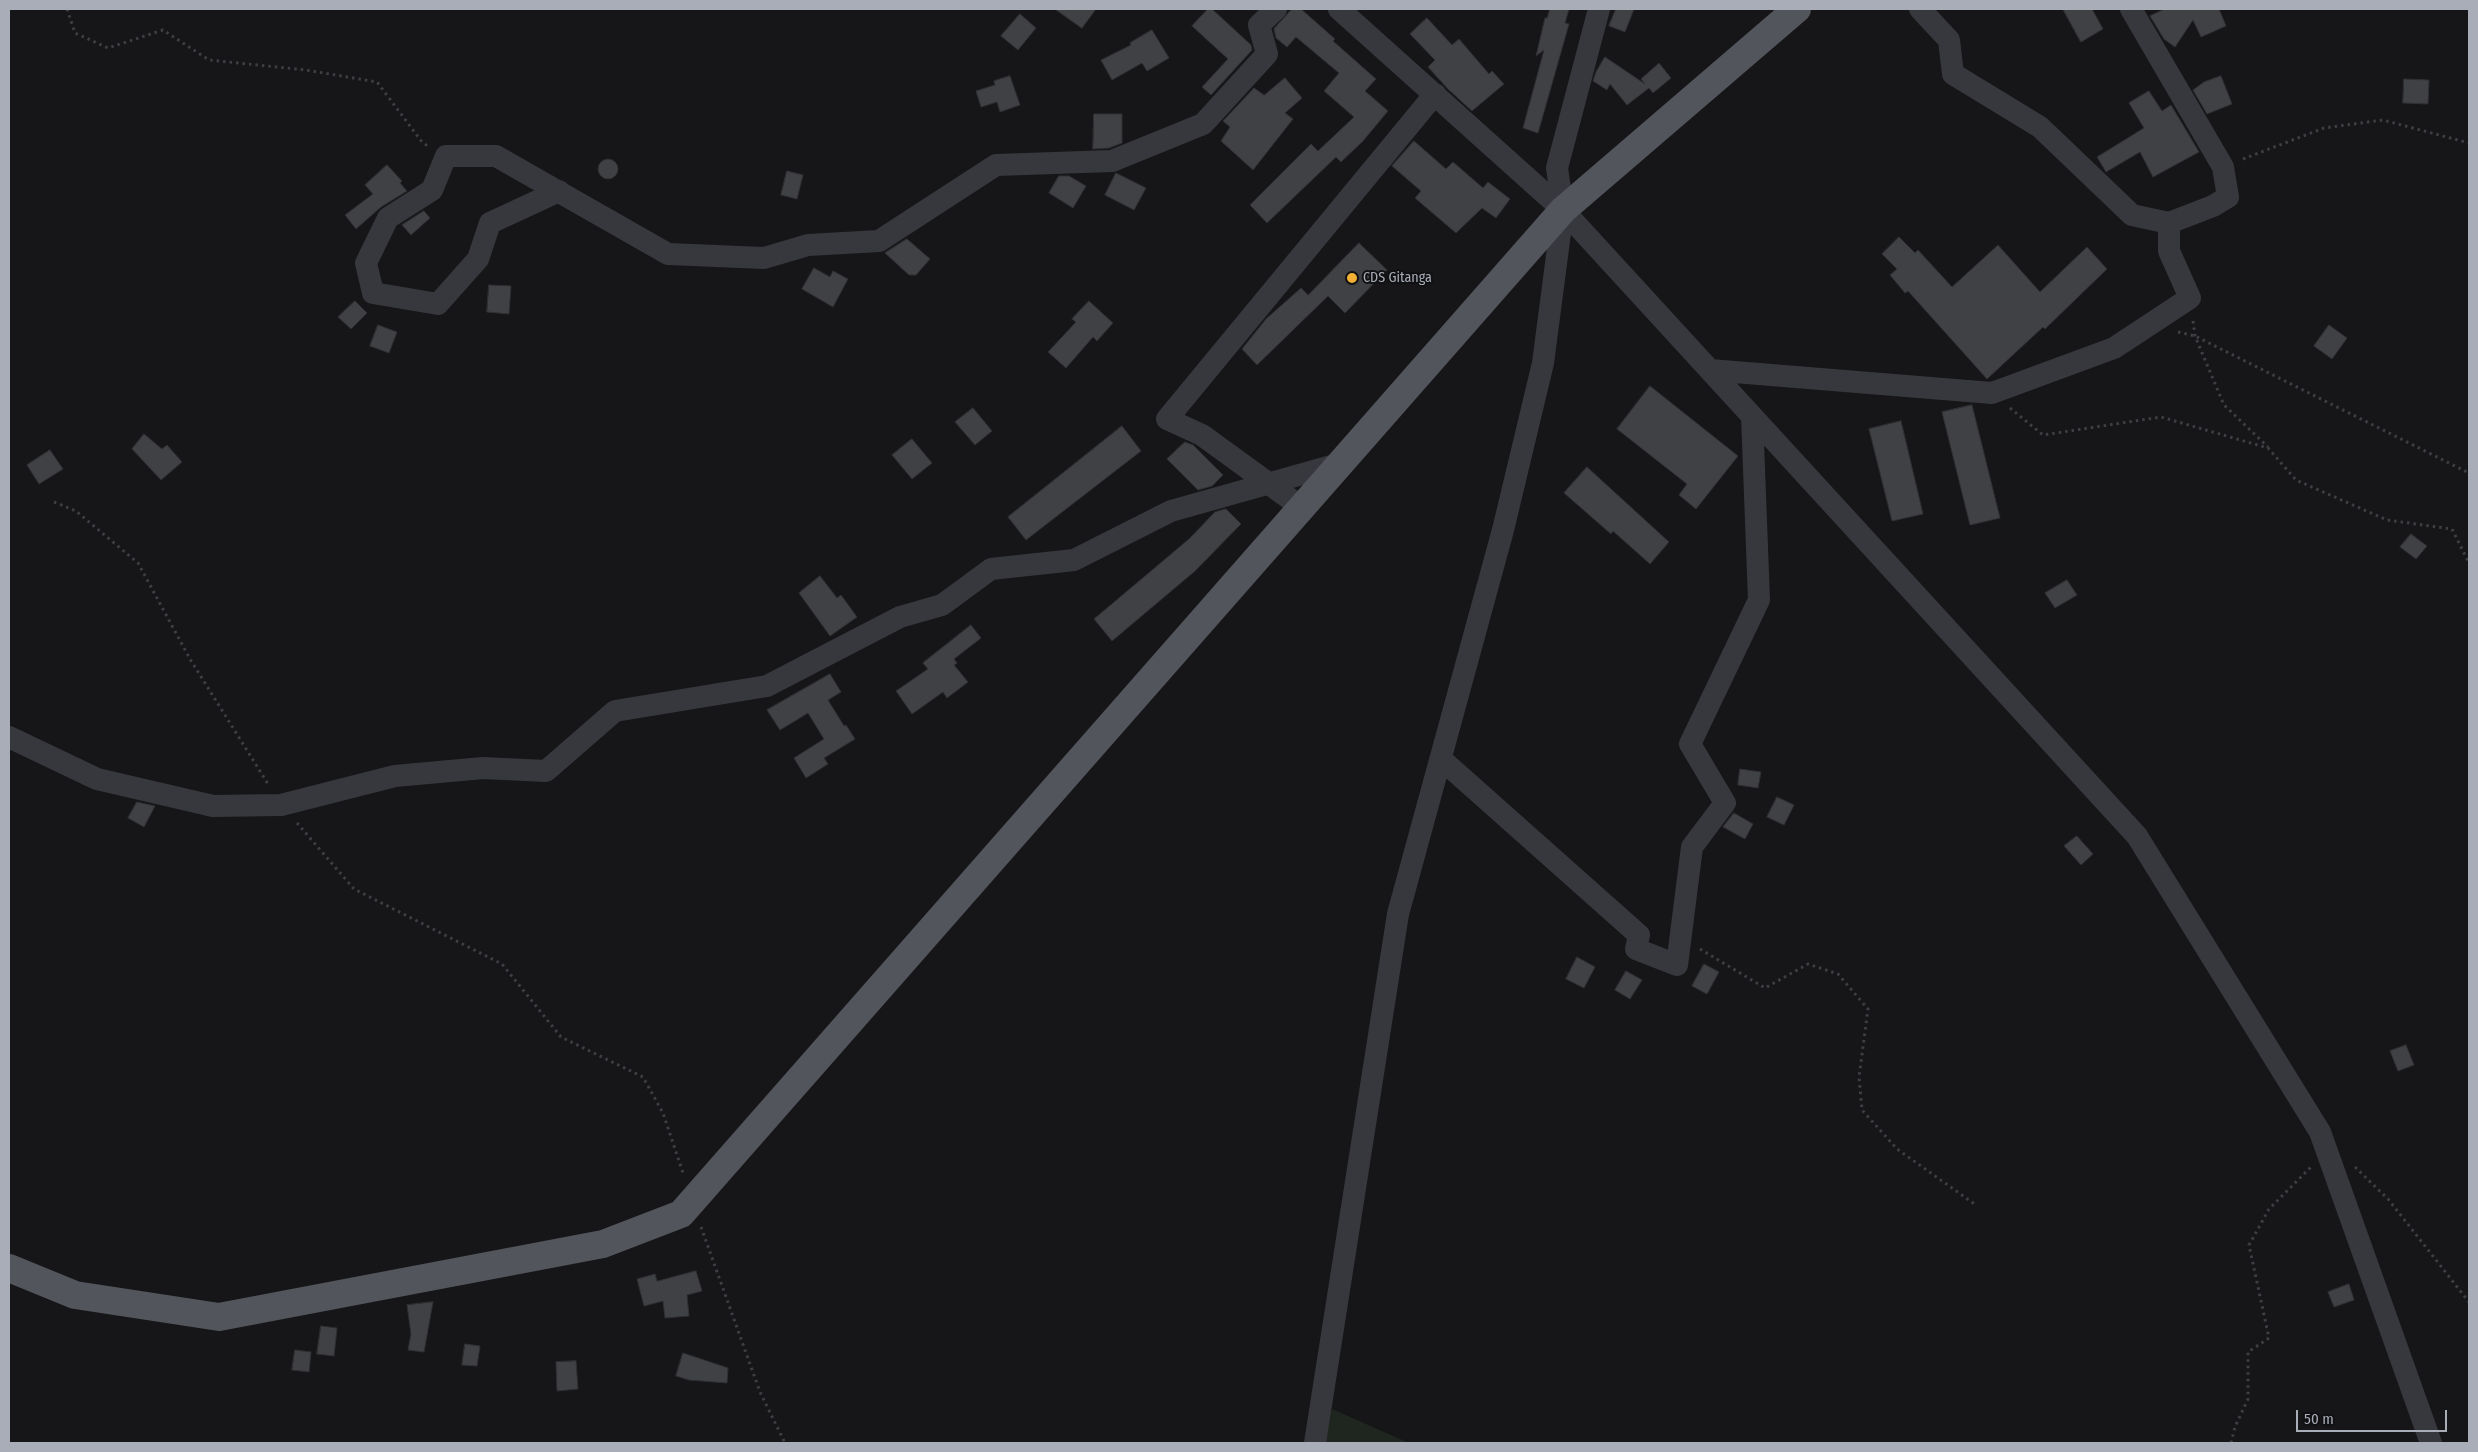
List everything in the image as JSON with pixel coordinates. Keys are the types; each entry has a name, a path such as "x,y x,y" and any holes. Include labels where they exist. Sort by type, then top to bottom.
{"main road":[{"path":"9,1268 75,1295 219,1317 603,1244 681,1214 1563,210 1797,9"}],"street":[{"path":"559,191 490,223 478,259 438,304 373,293 366,263 388,218 432,190 446,156 496,156 559,191 668,254 764,258 808,245 879,241 996,165 1112,161 1203,124 1267,54 1259,26 1276,9"},
{"path":"1340,9 1563,210 2137,836 2320,1132 2432,1443"},
{"path":"1315,1443 1398,914 1503,530 1543,363 1563,210 1557,168 1599,9"},
{"path":"1920,9 1949,40 1953,74 2040,127 2132,215 2169,223 2214,206 2228,197 2223,166 2131,9"},
{"path":"1301,507 1202,435 1167,419 1435,94"},
{"path":"1710,370 1992,393 2114,348 2190,298 2169,252 2169,223"},
{"path":"1440,759 1639,935 1636,949 1677,965 1692,847 1725,803 1690,744 1758,600 1752,416"},
{"path":"9,736 97,779 213,806 281,805 395,776 483,768 546,771 615,711 768,686 900,617 942,605 991,569 1074,560 1171,511 1338,464"}],"path":[{"path":"68,9 75,34 108,48 163,30 209,60 306,70 376,82 422,142 446,156"},
{"path":"2223,166 2324,128 2383,120 2469,144"},
{"path":"2190,298 2195,336 2224,405 2268,448 2296,480 2386,520 2452,529 2469,563"},
{"path":"2148,326 2195,336 2469,473"},
{"path":"1992,393 2043,435 2161,417 2268,448"},
{"path":"54,502 76,511 138,563 190,659 281,805 354,889 502,964 561,1037 642,1077 663,1113 692,1201 760,1392 785,1443"},
{"path":"1680,938 1765,988 1808,964 1838,974 1868,1009 1859,1077 1862,1110 1898,1149 1976,1205"},
{"path":"2231,1443 2235,1427 2248,1399 2248,1352 2269,1338 2249,1245 2269,1208 2327,1150"},
{"path":"2354,1166 2388,1199 2469,1302"}],"shaded area":[{"path":"1332,1409 1409,1443 1325,1443"}],"building":[{"path":"1055,9 1096,9 1082,28"},
{"path":"1208,9 1212,9 1251,45 1252,50 1211,95 1202,87 1228,59 1192,26"},
{"path":"1292,9 1301,9 1335,39 1333,41 1376,79 1365,91 1388,111 1363,141 1341,162 1336,157 1267,223 1250,205 1311,144 1318,151 1354,117 1324,91 1339,73 1296,37 1287,47 1276,38 1274,29"},
{"path":"1550,9 1569,9 1565,23 1569,24 1538,133 1523,128 1544,50 1536,56 1545,18 1547,18"},
{"path":"1616,9 1634,9 1625,32 1609,26"},
{"path":"2063,9 2092,9 2103,29 2081,42"},
{"path":"2165,9 2219,9 2226,26 2201,37 2193,20 2175,47 2164,39 2150,16"},
{"path":"1020,14 1036,28 1018,50 1001,36"},
{"path":"1427,18 1452,45 1459,39 1489,74 1492,71 1504,84 1472,111 1428,67 1435,60 1410,34"},
{"path":"1152,30 1169,58 1147,71 1142,63 1112,80 1101,60 1131,45 1130,43"},
{"path":"1605,57 1645,84 1641,79 1659,63 1671,78 1653,93 1649,88 1627,105 1610,84 1607,90 1593,81"},
{"path":"1010,76 1020,105 1000,112 997,102 981,107 976,91 995,85 994,81"},
{"path":"2221,76 2232,104 2207,114 2193,90 2204,82"},
{"path":"1285,78 1302,98 1285,113 1293,119 1253,170 1221,141 1230,127 1223,121 1254,88 1264,95"},
{"path":"2404,79 2429,80 2428,104 2403,103"},
{"path":"2149,91 2162,111 2171,105 2199,152 2153,177 2140,152 2106,172 2097,157 2144,128 2129,103"},
{"path":"1094,114 1122,114 1122,143 1109,148 1093,149"},
{"path":"1414,141 1446,169 1453,162 1483,188 1488,182 1510,199 1496,218 1482,208 1456,233 1415,198 1421,191 1392,166"},
{"path":"608,159 615,162 618,169 615,176 608,179 601,176 598,169 601,162"},
{"path":"387,165 402,181 400,183 407,191 381,207 356,229 345,215 373,194 365,185"},
{"path":"787,171 803,175 797,199 781,195"},
{"path":"1116,173 1146,188 1134,210 1105,195"},
{"path":"1059,176 1069,176 1086,186 1073,208 1049,193"},
{"path":"424,211 430,218 411,235 402,225"},
{"path":"1899,237 1915,253 1918,250 1952,287 1998,245 2040,292 2087,247 2107,269 2045,329 2043,327 1987,379 1908,291 1905,293 1890,275 1897,269 1882,254"},
{"path":"907,239 930,259 916,275 909,275 885,253"},
{"path":"1359,243 1387,270 1345,313 1328,296 1257,365 1242,349 1266,319 1301,288 1308,295"},
{"path":"814,268 830,277 833,271 848,279 833,307 802,289"},
{"path":"489,285 511,286 509,314 487,312"},
{"path":"355,301 367,313 351,329 338,317"},
{"path":"1089,301 1113,323 1097,341 1093,337 1066,368 1048,352 1076,322 1072,319"},
{"path":"378,325 397,332 389,353 370,346"},
{"path":"2329,325 2347,338 2332,359 2314,346"},
{"path":"1650,386 1738,456 1696,509 1679,495 1687,484 1617,429"},
{"path":"1972,405 2000,518 1970,525 1942,412"},
{"path":"973,408 992,431 975,445 955,422"},
{"path":"1901,421 1923,514 1892,521 1869,429"},
{"path":"1122,426 1141,451 1026,540 1008,517"},
{"path":"144,434 162,449 167,445 182,462 161,480 132,449"},
{"path":"912,439 932,463 912,479 892,455"},
{"path":"1185,442 1193,445 1223,475 1212,486 1198,490 1167,459"},
{"path":"50,450 63,469 39,484 27,465"},
{"path":"1587,467 1669,542 1650,564 1613,531 1611,534 1564,493"},
{"path":"1226,509 1241,524 1195,571 1112,641 1094,619 1189,539 1215,512"},
{"path":"2411,534 2427,546 2416,559 2400,547"},
{"path":"820,576 837,598 841,595 857,617 830,636 799,593"},
{"path":"2067,580 2077,595 2055,608 2045,593"},
{"path":"971,625 981,638 954,659 957,663 954,665 968,682 947,698 943,692 912,714 896,691 928,669 923,663"},
{"path":"830,674 841,692 828,700 844,726 846,725 855,739 824,758 828,764 806,778 794,758 824,739 808,713 780,730 767,710"},
{"path":"1740,769 1761,772 1758,788 1738,785"},
{"path":"1777,797 1794,805 1784,825 1767,817"},
{"path":"137,802 155,806 144,827 128,818"},
{"path":"1734,813 1753,824 1745,839 1723,827"},
{"path":"2077,836 2093,854 2081,865 2064,846"},
{"path":"1577,957 1595,967 1584,988 1566,979"},
{"path":"1704,964 1719,972 1707,994 1692,986"},
{"path":"1626,971 1642,980 1630,999 1615,990"},
{"path":"2406,1045 2414,1065 2398,1071 2390,1051"},
{"path":"696,1271 702,1291 687,1295 689,1316 665,1318 663,1301 644,1306 637,1279 655,1274 657,1281"},
{"path":"2349,1284 2354,1300 2334,1307 2328,1292"},
{"path":"433,1302 424,1352 408,1350 411,1334 407,1305"},
{"path":"321,1326 337,1328 334,1356 317,1354"},
{"path":"465,1344 480,1346 477,1366 462,1365"},
{"path":"295,1350 311,1352 309,1372 292,1370"},
{"path":"683,1353 728,1368 727,1383 689,1380 676,1376"},
{"path":"576,1361 578,1389 557,1391 556,1362"}],"place":[{"name":"CDS Gitanga","path":"1352,278"}]}
